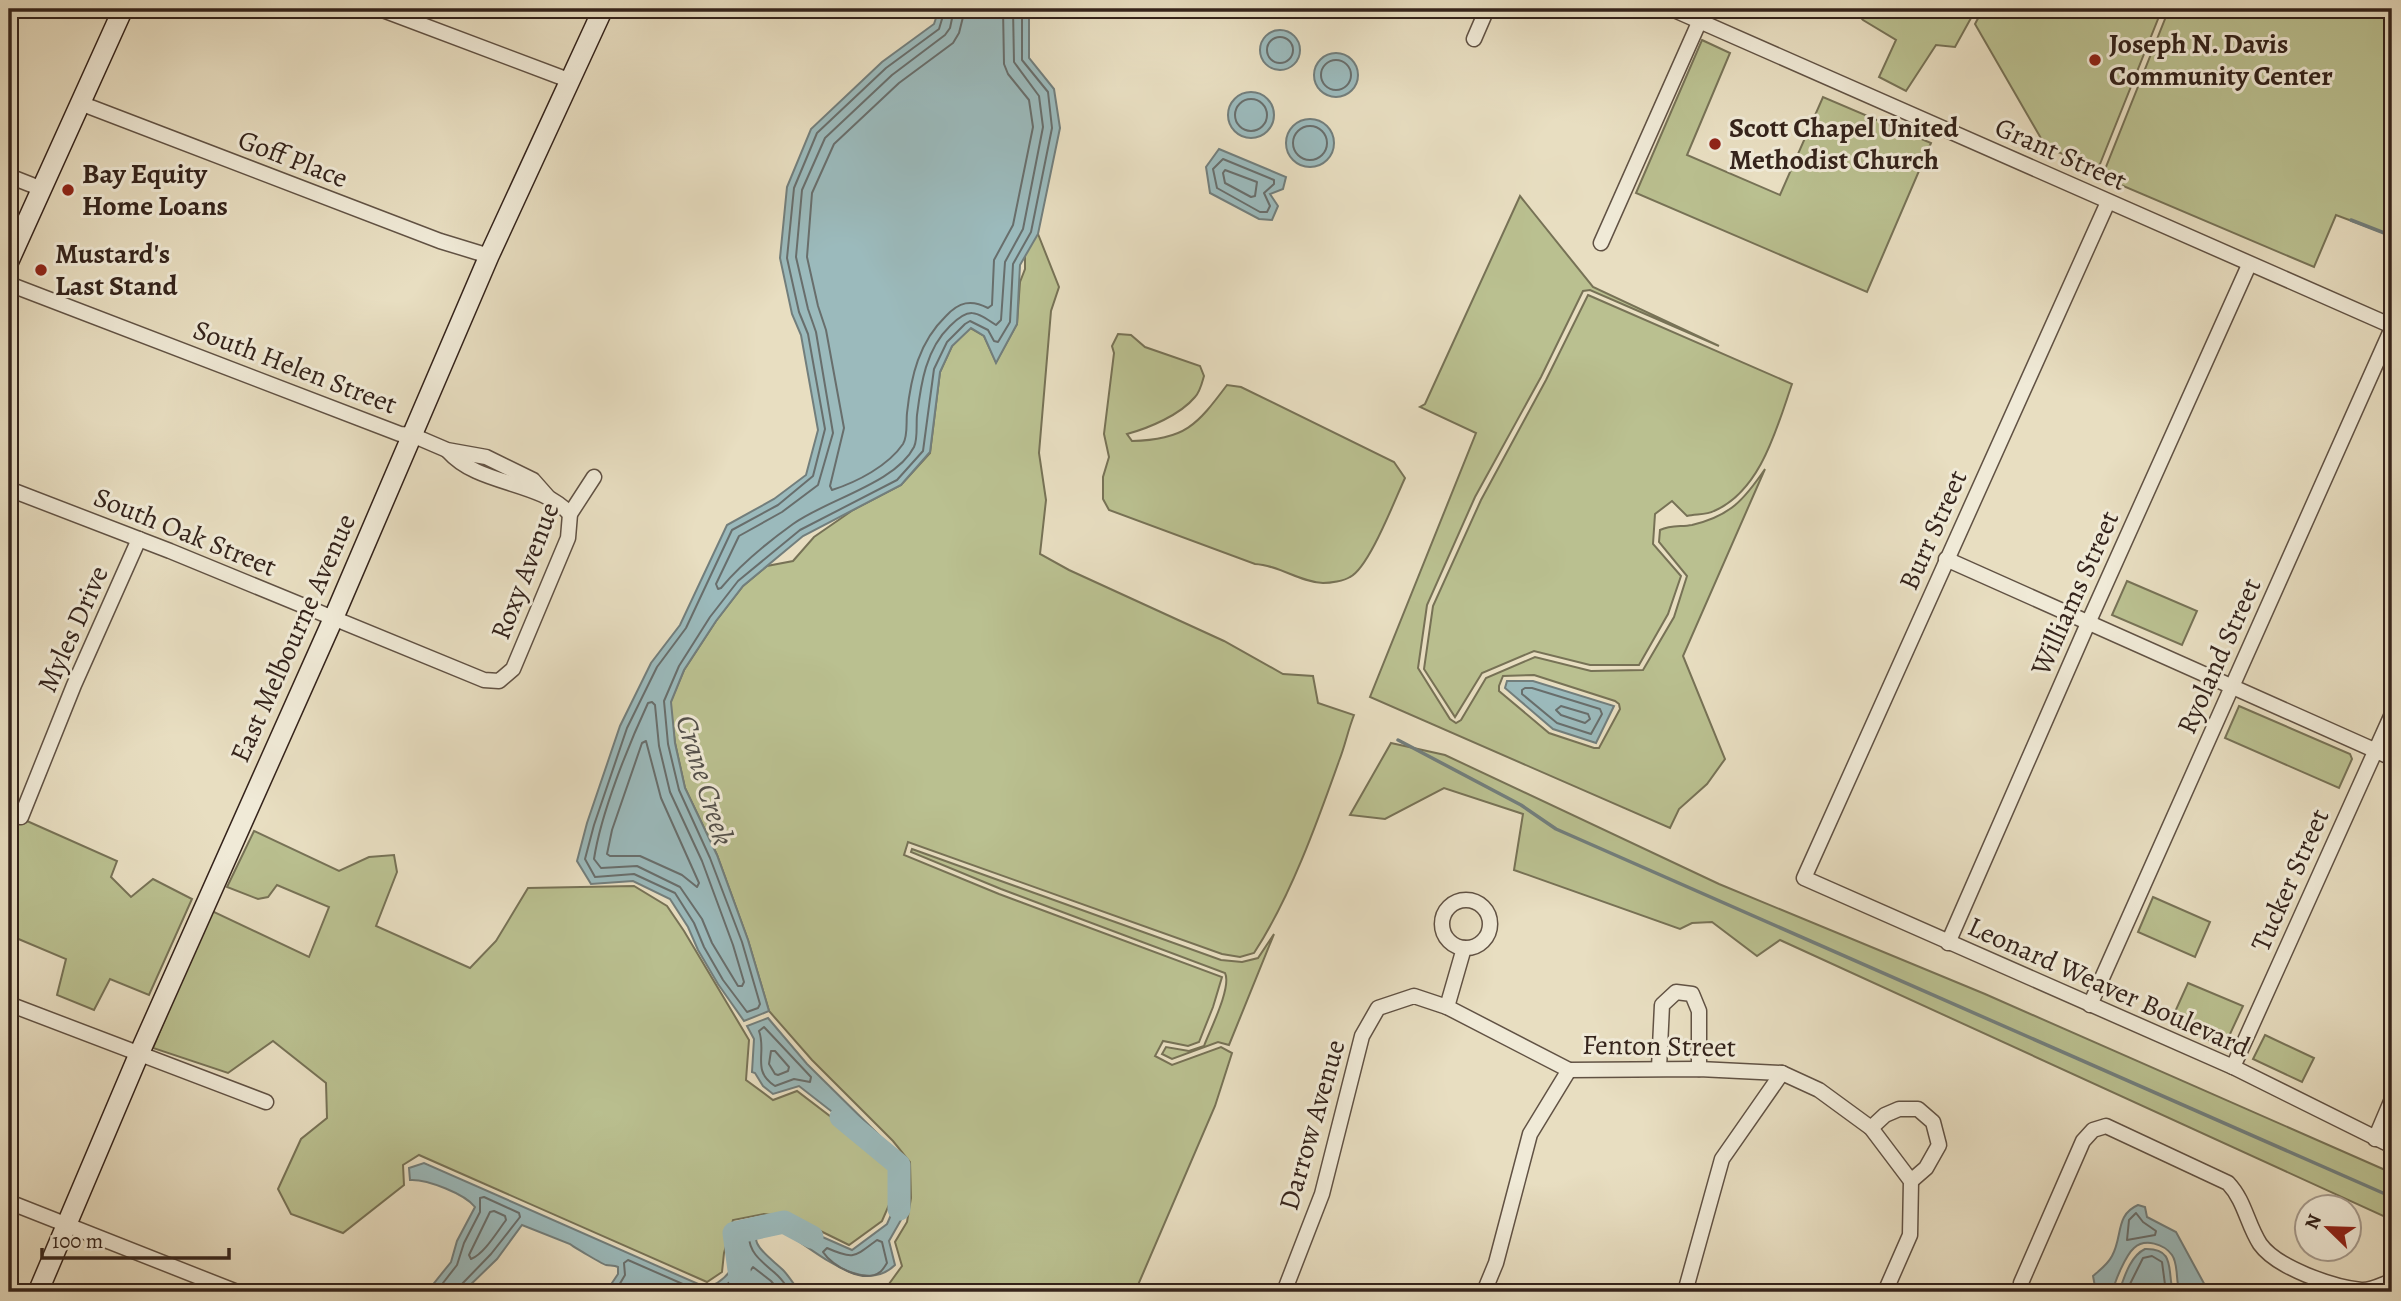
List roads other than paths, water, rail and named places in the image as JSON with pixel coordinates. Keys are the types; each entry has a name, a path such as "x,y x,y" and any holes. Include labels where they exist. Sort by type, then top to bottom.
{"street":[{"path":"9,261 123,9"},
{"path":"380,9 571,81"},
{"name":"East Melbourne Avenue","path":"38,1292 139,1054 334,617 489,256 603,9"},
{"path":"1474,39 1486,9"},
{"name":"Grant Street","path":"1672,9 1703,15 2108,202 2392,327"},
{"path":"1601,243 1703,15"},
{"name":"Goff Place","path":"80,103 440,242 489,256"},
{"path":"9,176 42,189"},
{"name":"Burr Street","path":"1804,878 2108,202"},
{"name":"Williams Street","path":"1948,943 2088,621 2249,265"},
{"name":"South Helen Street","path":"9,284 400,433 412,435 447,450 455,459 487,474 559,502 570,514"},
{"name":"Ryoland Street","path":"2090,1005 2392,327"},
{"name":"Roxy Avenue","path":"499,681 513,669 568,538 570,514 594,477"},
{"name":"South Oak Street","path":"9,489 334,617 484,680 499,681"},
{"name":"Myles Drive","path":"22,817 74,685 139,539"},
{"path":"1946,559 2392,758"},
{"name":"Tucker Street","path":"2234,1067 2392,714"},
{"name":"Leonard Weaver Boulevard","path":"1804,878 2234,1067 2392,1146"},
{"path":"1447,1007 1464,948"},
{"path":"1659,1069 1662,1005 1676,992 1692,994 1699,1012 1699,1069"},
{"name":"Fenton Street","path":"1414,996 1447,1007 1569,1070 1699,1069 1782,1073 1819,1090 1871,1128 1910,1181"},
{"name":"Darrow Avenue","path":"1284,1292 1322,1194 1362,1036 1378,1008 1414,996"},
{"path":"9,1004 266,1102"},
{"path":"1484,1292 1496,1264 1530,1134 1569,1070"},
{"path":"1685,1292 1722,1159 1782,1073"},
{"path":"2375,1139 2392,1099"},
{"path":"1871,1128 1885,1115 1899,1109 1918,1110 1933,1122 1940,1145 1926,1168 1910,1181 1910,1235 1885,1292"},
{"path":"2020,1292 2021,1283 2083,1142 2093,1130 2106,1126 2228,1183 2238,1194 2263,1248 2318,1286 2364,1290 2392,1281"},
{"path":"9,1202 237,1292"}],"water":[{"path":"939,9 1029,9 1029,58 1054,89 1060,128 1038,234 1020,265 1017,324 996,363 984,336 971,328 952,346 940,372 930,452 901,485 803,536 743,586 684,670 671,702 675,743 685,788 717,855 748,940 769,1011 744,1021 718,984 670,899 633,881 591,884 577,861 620,726 651,663 680,625 727,525 774,499 806,475 818,430 801,335 792,314 780,258 787,187 811,129 882,62 934,24"},
{"path":"1280,30 1288,31 1294,36 1299,42 1299,58 1294,64 1288,69 1280,70 1272,69 1266,64 1261,58 1260,50 1261,42 1266,36 1272,31"},
{"path":"1336,53 1351,60 1358,75 1351,90 1336,97 1321,90 1314,75 1321,60"},
{"path":"1251,92 1267,99 1274,115 1267,131 1251,138 1235,131 1228,115 1235,99"},
{"path":"1310,119 1327,126 1334,143 1327,160 1310,167 1293,160 1286,143 1293,126"},
{"path":"1219,149 1286,177 1283,189 1270,194 1278,206 1272,220 1259,219 1210,193 1206,167"},
{"path":"1507,681 1533,681 1614,706 1596,743 1553,729 1505,688"},
{"path":"768,1018 807,1064 889,1145 904,1164 905,1197 901,1220 889,1241 895,1265 880,1274 865,1276 848,1271 768,1224 756,1236 757,1242 800,1292 606,1292 618,1274 618,1267 604,1264 570,1244 522,1225 497,1259 463,1292 427,1292 451,1262 457,1241 475,1207 445,1188 410,1180 409,1168 424,1163 705,1287 722,1280 734,1266 731,1250 738,1225 765,1220 793,1224 852,1250 887,1224 898,1199 899,1164 799,1086 773,1094 752,1072 754,1039 747,1026"},
{"path":"2138,1205 2145,1207 2147,1217 2176,1232 2207,1289 2213,1292 2180,1292 2176,1263 2169,1251 2159,1245 2143,1243 2131,1251 2113,1292 2096,1292 2093,1276 2110,1259 2126,1214"},
{"path":"2145,1249 2162,1252 2166,1257 2173,1292 2119,1292 2135,1257"}],"waterway":[{"path":"2351,220 2392,236"},
{"path":"1398,740 1521,805 1556,829 2392,1197"},
{"name":"Crane Creek","path":"841,1117 899,1165 899,1209"},
{"name":"Crane Creek","path":"742,1292 734,1233 784,1222 812,1237"}],"place":[{"name":"Joseph N. Davis Community Center","path":"2095,60"},
{"name":"Scott Chapel United Methodist Church","path":"1715,144"},
{"name":"Bay Equity Home Loans","path":"68,190"},
{"name":"Mustard's Last Stand","path":"41,270"}]}
